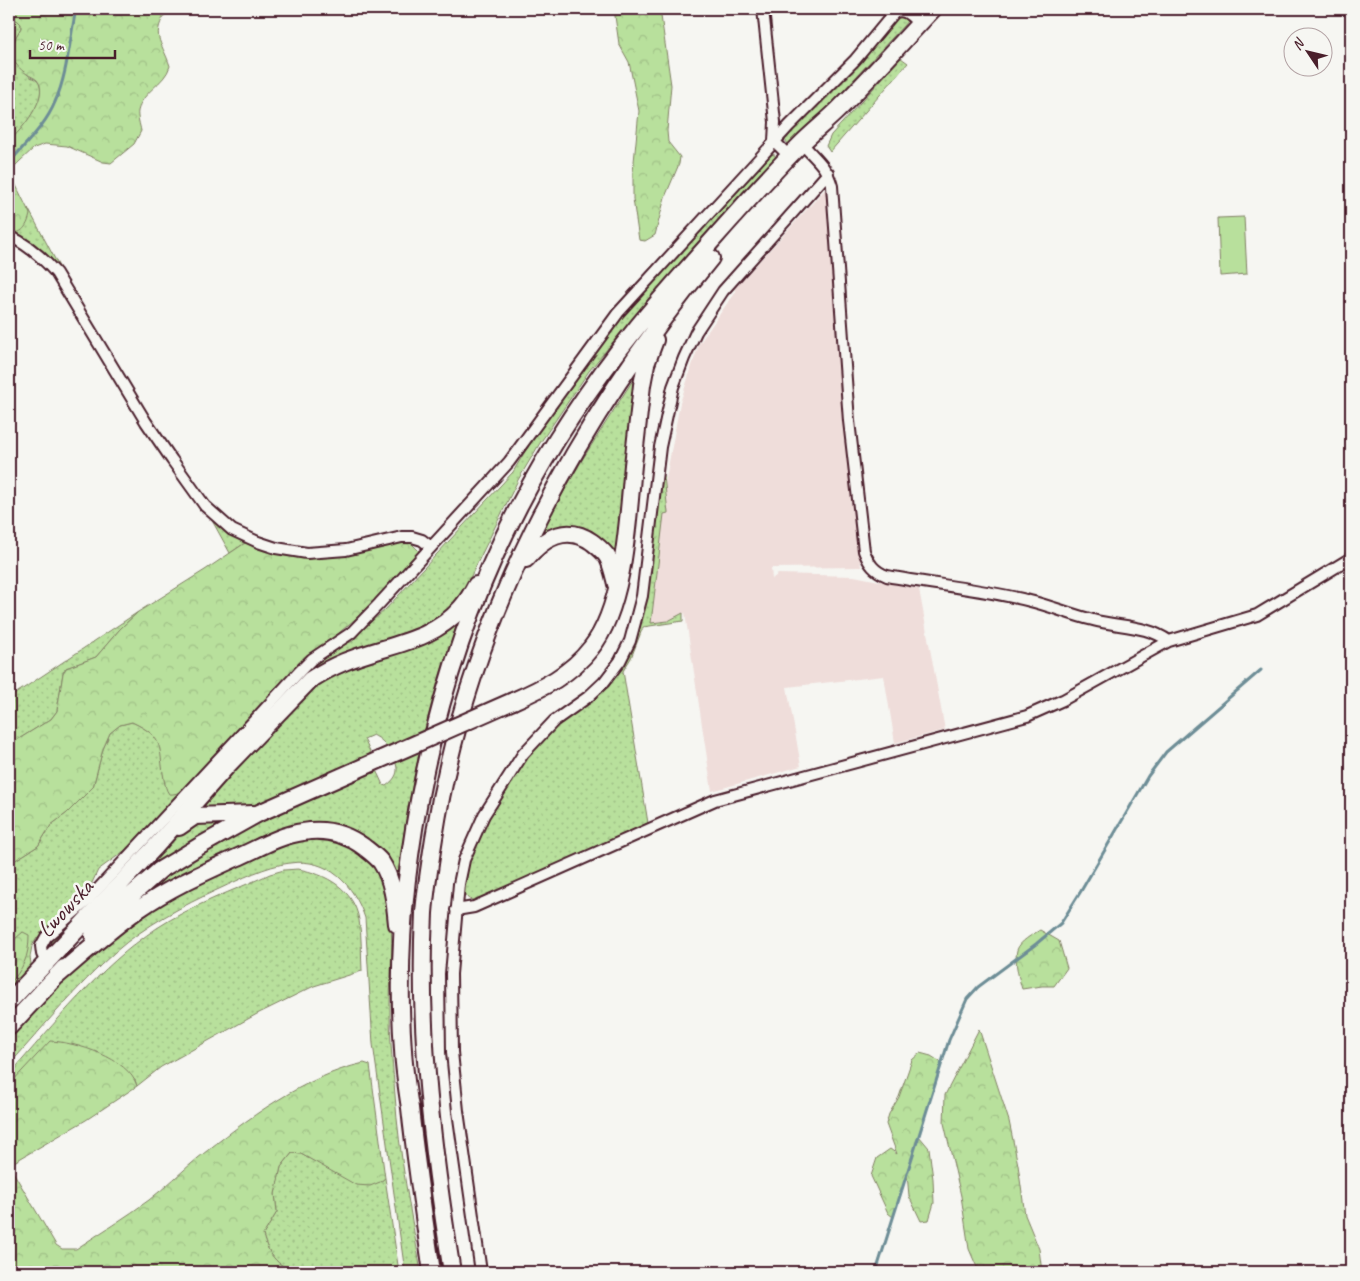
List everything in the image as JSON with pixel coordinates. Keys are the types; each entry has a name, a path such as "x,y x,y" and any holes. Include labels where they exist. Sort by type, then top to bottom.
{"main road":[{"path":"432,1272 403,1050 401,962 406,894 416,817 436,723 466,631 498,552 518,509 558,438 594,384 673,284 736,213 840,108 933,9"},
{"path":"452,1272 428,1101 422,996 424,910 440,802 450,756 484,646 506,591 541,514 576,450 632,361 692,281 807,149 840,108"},
{"path":"57,976 116,908 160,870 259,813 513,701 556,680 570,670 586,654 605,625 617,588 624,552 642,385 646,364 666,315"},
{"path":"506,591 526,558 538,545 560,533 572,533 584,537 607,556 617,588"},
{"path":"156,846 226,767 310,680 345,661 407,643 434,630 460,608 498,552"},
{"path":"156,846 195,816 259,813"},
{"path":"57,976 107,933 140,908 180,884 278,839 302,832 324,830 352,838 371,852 380,862 391,885 401,962"},
{"name":"Lwowska","path":"9,1002 156,846"},
{"name":"Lwowska","path":"9,1027 57,976"}],"street":[{"path":"763,9 775,122 774,142 790,157"},
{"path":"57,976 45,963 42,954 41,946 46,937 86,902 312,659 351,633 380,604 522,446 618,313 774,142 855,60 894,13 898,10 903,11 919,24"},
{"path":"807,149 824,166 828,173 832,195 849,421 864,551 871,566 877,572 887,576 991,592 1033,602 1094,621 1150,631 1170,641"},
{"path":"481,1272 458,1111 452,1052 451,974 456,910 464,860 484,815 523,754 554,721 588,697 604,682 620,661 630,641 643,586 660,447 666,416 673,387 696,332 710,309 738,272 828,173"},
{"path":"9,236 24,244 38,255 56,273 146,422 172,460 205,506 232,530 258,542 307,553 346,550 402,537 422,540 431,547"},
{"path":"456,910 474,907 715,800 1027,716 1062,700 1170,641 1271,608 1351,558"}],"shaded area":[{"path":"830,184 861,567 771,568 772,579 778,574 854,576 919,589 945,730 895,743 884,676 787,687 801,766 712,791 685,613 667,621 651,623 664,513 668,513 665,484 680,403 699,344 735,292 735,288"}],"green space":[{"path":"9,9 168,9 158,32 170,66 163,78 140,104 138,118 141,131 134,144 111,163 103,162 67,146 45,144 34,148 12,169 11,175 30,214 24,229 14,233 9,232 9,141 20,130 32,113 40,95 40,87 37,80 22,70 11,57 13,42 21,28 21,24 17,20 9,21"},
{"path":"614,9 660,9 671,85 667,131 668,142 680,157 679,164 665,197 655,235 645,241 639,240 633,199 633,172 639,111 629,62 619,44"},
{"path":"900,15 907,17 904,25 794,144 789,145 784,137 812,112"},
{"path":"17,20 21,23 21,28 13,42 25,71 29,76 38,81 41,93 30,116 9,141 9,21"},
{"path":"901,58 908,63 830,152 826,146 831,135"},
{"path":"775,155 776,161 618,336 589,371 540,443 518,480 469,580 448,611 418,631 326,663 54,946 51,946 51,940 310,665 332,650 353,641 366,626 385,610 513,472 541,424 562,399 615,323 765,156"},
{"path":"28,208 75,297 12,233 30,214"},
{"path":"1244,217 1247,274 1220,276 1218,218"},
{"path":"638,372 618,561 557,528 539,535 582,460"},
{"path":"664,476 668,513 664,514 651,623 668,621 683,613 683,621 643,627 631,658 623,671 648,823 477,900 471,900 465,894 464,878 472,849 490,813 512,778 543,736 608,683 624,664 634,646 646,602 660,486"},
{"path":"209,515 249,543 245,543 230,553"},
{"path":"408,540 420,552 369,607 318,651 224,744 215,759 193,783 184,790 169,794 166,789 160,751 155,739 150,733 132,722 120,725 110,733 103,749 93,787 67,813 51,825 38,846 9,864 9,745 51,719 57,711 63,673 66,668 96,657 120,629 138,612 245,543 298,554"},
{"path":"138,612 120,629 96,657 66,668 63,673 57,711 51,719 9,745 9,698"},
{"path":"460,617 448,649 420,748 397,884 394,876 317,824 111,921 152,882 249,826 376,770 383,785 386,786 391,782 396,774 397,766 385,744 373,735 364,739 371,754 259,804 245,809 195,811 317,682"},
{"path":"132,722 144,728 157,740 162,754 165,784 190,786 138,841 98,870 85,898 37,938 32,946 31,964 27,972 9,993 9,864 38,846 51,825 67,813 93,787 103,749 110,733 120,725"},
{"path":"219,822 223,824 184,845 136,879 180,833 196,824"},
{"path":"327,836 357,850 375,866 385,888 389,905 392,942 390,1026 399,1140 421,1272 405,1272 373,1044 365,918 354,895 338,876 328,869 304,862 271,867 205,895 178,909 115,952 60,1007 9,1065 9,1038 74,969 155,904 281,843"},
{"path":"298,869 328,879 345,892 351,900 356,909 360,926 362,971 314,986 257,1014 161,1067 137,1086 135,1080 20,1075 9,1085 9,1075 61,1016 97,978 136,943 170,920 198,905 270,874"},
{"path":"1040,930 1059,941 1067,968 1054,986 1022,989 1016,965 1017,950 1023,941"},
{"path":"23,932 29,935 26,956 21,968 9,985 9,944"},
{"path":"979,1029 1009,1121 1025,1215 1039,1249 1042,1272 979,1272 969,1249 961,1196 944,1123 945,1095"},
{"path":"50,1041 86,1048 100,1053 124,1067 132,1076 137,1086 86,1120 9,1165 9,1085"},
{"path":"920,1053 931,1056 942,1063 919,1136 929,1148 934,1203 929,1220 921,1221 909,1196 907,1174 893,1217 888,1213 871,1176 877,1158 890,1149 897,1154 886,1124 889,1114 899,1097 912,1060"},
{"path":"364,1063 370,1065 385,1178 370,1186 356,1185 301,1154 292,1153 281,1167 275,1194 277,1212 263,1235 268,1249 281,1265 301,1272 9,1272 9,1165 56,1245 62,1249 76,1249 149,1200 217,1143 276,1101 319,1078"},
{"path":"292,1153 301,1154 316,1162 380,1182 385,1178 399,1272 301,1272 287,1268 276,1260 268,1249 263,1235 277,1212 275,1194 281,1167"}],"waterway":[{"path":"9,163 41,126 55,102 65,69 76,9"},
{"path":"876,1272 949,1040 967,999 978,987 1061,923 1148,776 1166,752 1261,670"}]}
